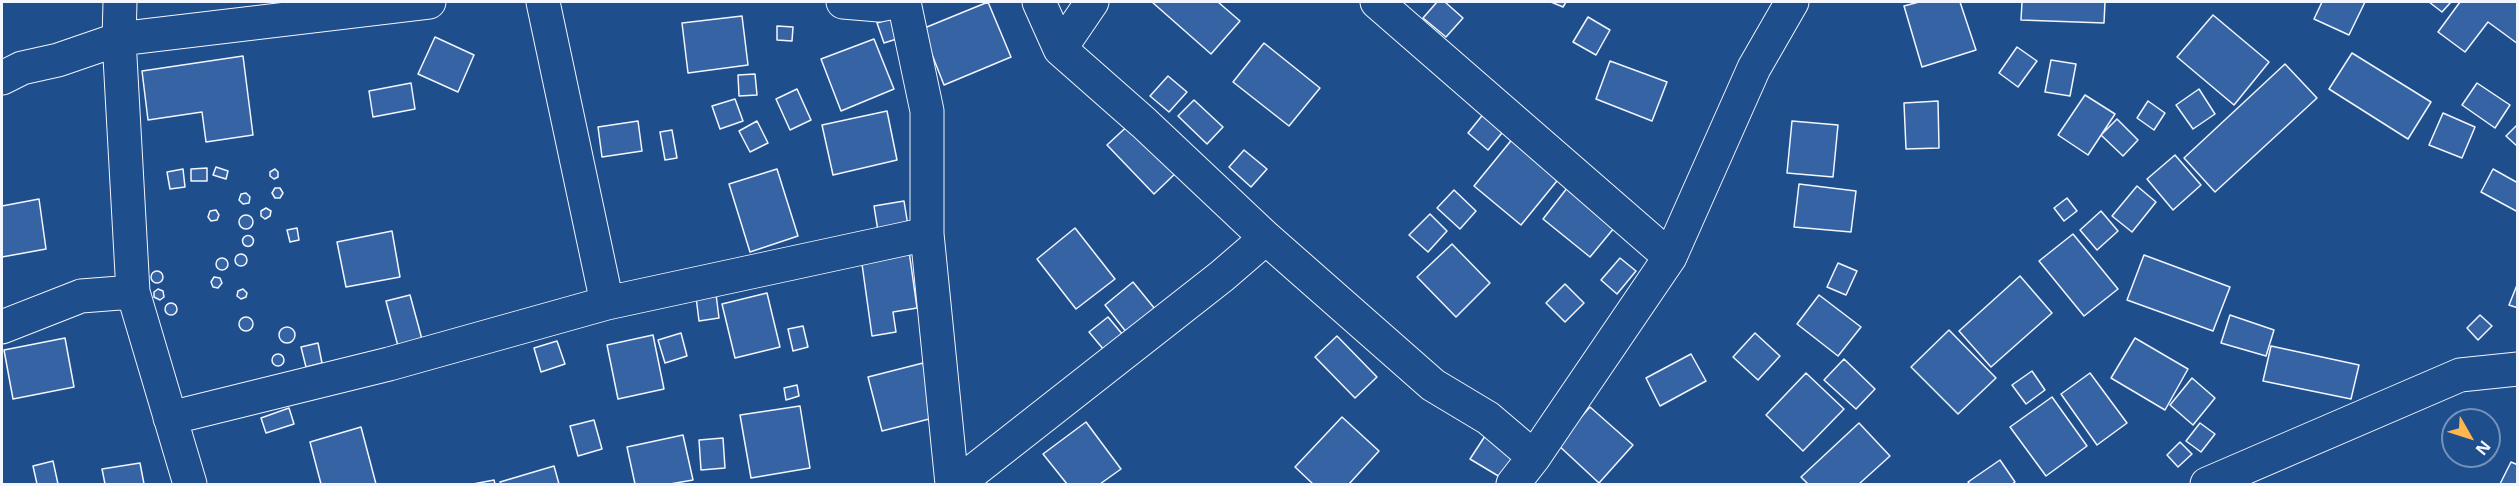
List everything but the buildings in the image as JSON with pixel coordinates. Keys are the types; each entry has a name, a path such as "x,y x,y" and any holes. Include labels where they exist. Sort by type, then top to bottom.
{"street":[{"path":"120,2 119,39 133,292 190,484"},
{"path":"2,78 22,68 58,60 119,39 429,2"},
{"path":"543,2 607,303"},
{"path":"843,2 879,5 894,2"},
{"path":"904,2 927,111 927,234 952,484"},
{"path":"1039,2 1060,49 1144,123 1266,238 1433,385 1488,418 1534,457"},
{"path":"1060,49 1092,2"},
{"path":"1377,2 1670,257"},
{"path":"1513,484 1534,457 1670,257 1754,69 1792,2"},
{"path":"170,418 389,364 607,303 927,234"},
{"path":"957,484 1222,276 1266,238"},
{"path":"2,327 81,296 133,292"},
{"path":"2207,484 2460,375 2517,369"}]}
